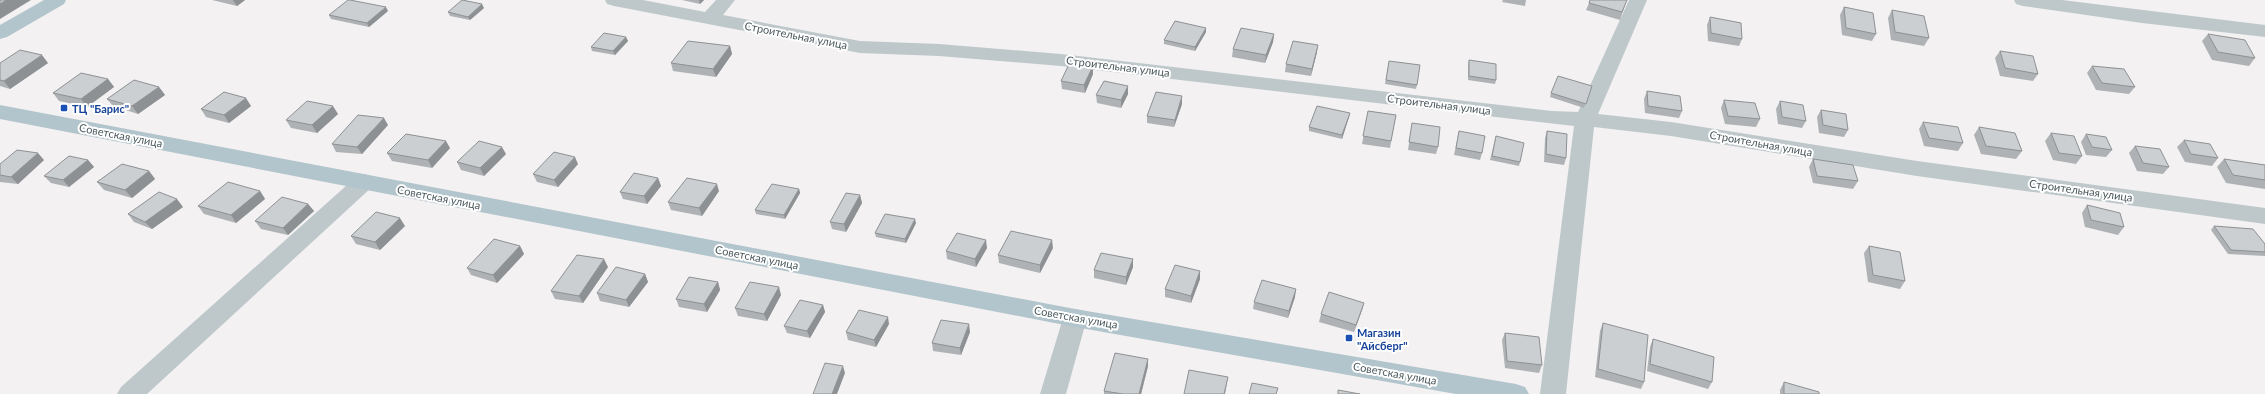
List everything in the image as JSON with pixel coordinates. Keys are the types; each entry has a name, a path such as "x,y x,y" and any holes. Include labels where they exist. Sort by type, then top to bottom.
{"main road":[{"path":"0,33 57,0"},
{"name":"Советская улица","path":"0,112 1075,318 1516,394"}],"street":[{"name":"Строительная улица","path":"614,0 860,47 939,50 1061,60 1552,118 1585,119 1694,132 1868,161 2265,216"},
{"path":"709,18 726,0"},
{"path":"1553,394 1585,119 1638,0"},
{"path":"2023,0 2142,17 2265,31"},
{"path":"130,394 364,182"},
{"path":"1053,394 1075,318"}],"building":[{"path":"0,0 6,0 0,4"},
{"path":"348,0 386,7 367,23 329,15"},
{"path":"462,0 482,4 468,17 448,12"},
{"path":"1590,0 1627,0 1622,12 1589,3"},
{"path":"1844,7 1873,13 1876,34 1846,28"},
{"path":"1892,10 1924,16 1929,38 1895,32"},
{"path":"1710,17 1741,23 1742,39 1711,33"},
{"path":"1175,21 1206,28 1195,47 1164,40"},
{"path":"1241,28 1274,34 1266,55 1233,49"},
{"path":"604,33 626,37 613,51 591,47"},
{"path":"2208,34 2245,40 2255,58 2218,52"},
{"path":"688,41 730,46 713,69 671,63"},
{"path":"1293,41 1318,45 1312,69 1286,64"},
{"path":"20,50 42,55 4,81 0,80 0,63"},
{"path":"2000,51 2033,56 2038,74 2005,68"},
{"path":"1469,60 1496,64 1496,80 1469,76"},
{"path":"1389,61 1420,65 1417,85 1386,80"},
{"path":"1070,62 1093,66 1084,85 1061,81"},
{"path":"2092,66 2124,69 2135,87 2102,83"},
{"path":"81,73 108,79 81,99 53,93"},
{"path":"1558,76 1592,86 1586,104 1551,93"},
{"path":"134,80 159,87 132,106 107,99"},
{"path":"1104,81 1128,86 1121,100 1096,95"},
{"path":"1647,91 1680,96 1682,111 1648,106"},
{"path":"224,92 246,98 224,115 201,109"},
{"path":"1156,92 1182,96 1175,120 1147,116"},
{"path":"1724,100 1755,103 1760,119 1728,116"},
{"path":"307,101 333,106 312,125 286,120"},
{"path":"1780,101 1803,105 1806,121 1782,117"},
{"path":"1317,106 1350,113 1342,135 1309,127"},
{"path":"1821,110 1846,114 1848,130 1823,125"},
{"path":"1368,111 1396,115 1391,141 1363,136"},
{"path":"358,115 384,118 357,147 332,144"},
{"path":"1923,122 1958,127 1963,143 1929,138"},
{"path":"1412,123 1440,127 1438,147 1409,142"},
{"path":"1979,127 2015,133 2022,151 1986,146"},
{"path":"1459,131 1485,136 1482,153 1456,148"},
{"path":"1547,131 1567,134 1566,158 1546,154"},
{"path":"2051,133 2074,136 2082,156 2059,153"},
{"path":"406,134 446,141 428,160 387,153"},
{"path":"2086,134 2106,137 2112,150 2092,147"},
{"path":"1496,136 1524,143 1520,162 1492,156"},
{"path":"2184,140 2210,144 2218,158 2191,154"},
{"path":"479,141 502,147 480,168 457,162"},
{"path":"2135,146 2160,149 2169,167 2143,163"},
{"path":"17,150 38,153 11,177 0,175 0,164"},
{"path":"554,152 575,157 554,180 533,174"},
{"path":"69,156 88,160 63,180 44,176"},
{"path":"1813,159 1853,165 1858,181 1817,176"},
{"path":"2224,159 2265,165 2265,180 2233,175"},
{"path":"122,164 149,171 125,190 97,182"},
{"path":"634,173 658,178 644,196 620,192"},
{"path":"687,178 717,184 699,208 668,202"},
{"path":"228,182 260,191 231,215 198,206"},
{"path":"772,184 799,189 784,215 755,210"},
{"path":"159,192 177,199 145,222 128,214"},
{"path":"846,193 860,195 844,224 830,222"},
{"path":"282,197 308,204 283,228 255,221"},
{"path":"2087,205 2120,213 2124,227 2091,220"},
{"path":"376,212 400,218 375,242 351,236"},
{"path":"885,214 915,219 905,239 875,233"},
{"path":"2214,226 2253,229 2265,244 2265,252 2231,250"},
{"path":"1011,231 1052,240 1040,265 998,255"},
{"path":"957,233 986,240 975,259 946,251"},
{"path":"494,239 520,246 493,275 467,268"},
{"path":"1869,246 1900,252 1905,281 1873,275"},
{"path":"1101,253 1133,259 1126,277 1094,270"},
{"path":"577,255 604,259 579,296 551,291"},
{"path":"1175,265 1200,271 1191,296 1165,289"},
{"path":"616,267 645,274 626,300 597,293"},
{"path":"689,277 718,282 704,304 676,299"},
{"path":"1262,280 1296,289 1289,311 1254,302"},
{"path":"750,282 779,287 764,314 735,308"},
{"path":"1329,292 1364,303 1356,325 1321,314"},
{"path":"800,300 823,305 807,331 784,326"},
{"path":"859,310 888,317 874,340 846,332"},
{"path":"941,320 969,324 960,348 932,343"},
{"path":"1603,323 1648,335 1644,382 1598,369"},
{"path":"1505,333 1539,337 1542,365 1507,361"},
{"path":"1653,339 1714,357 1712,382 1650,364"},
{"path":"1115,353 1148,359 1139,394 1123,394 1104,391"},
{"path":"825,363 843,366 832,394 813,394"},
{"path":"1189,370 1228,377 1224,394 1184,394"},
{"path":"1784,382 1819,392 1819,394 1784,394"},
{"path":"1252,383 1278,388 1276,394 1249,394"},
{"path":"1338,390 1360,394 1338,394"}],"place":[{"name":"ТЦ \"Барис\"","path":"64,108"},
{"name":"Магазин \"Айсберг\"","path":"1349,338"}]}
